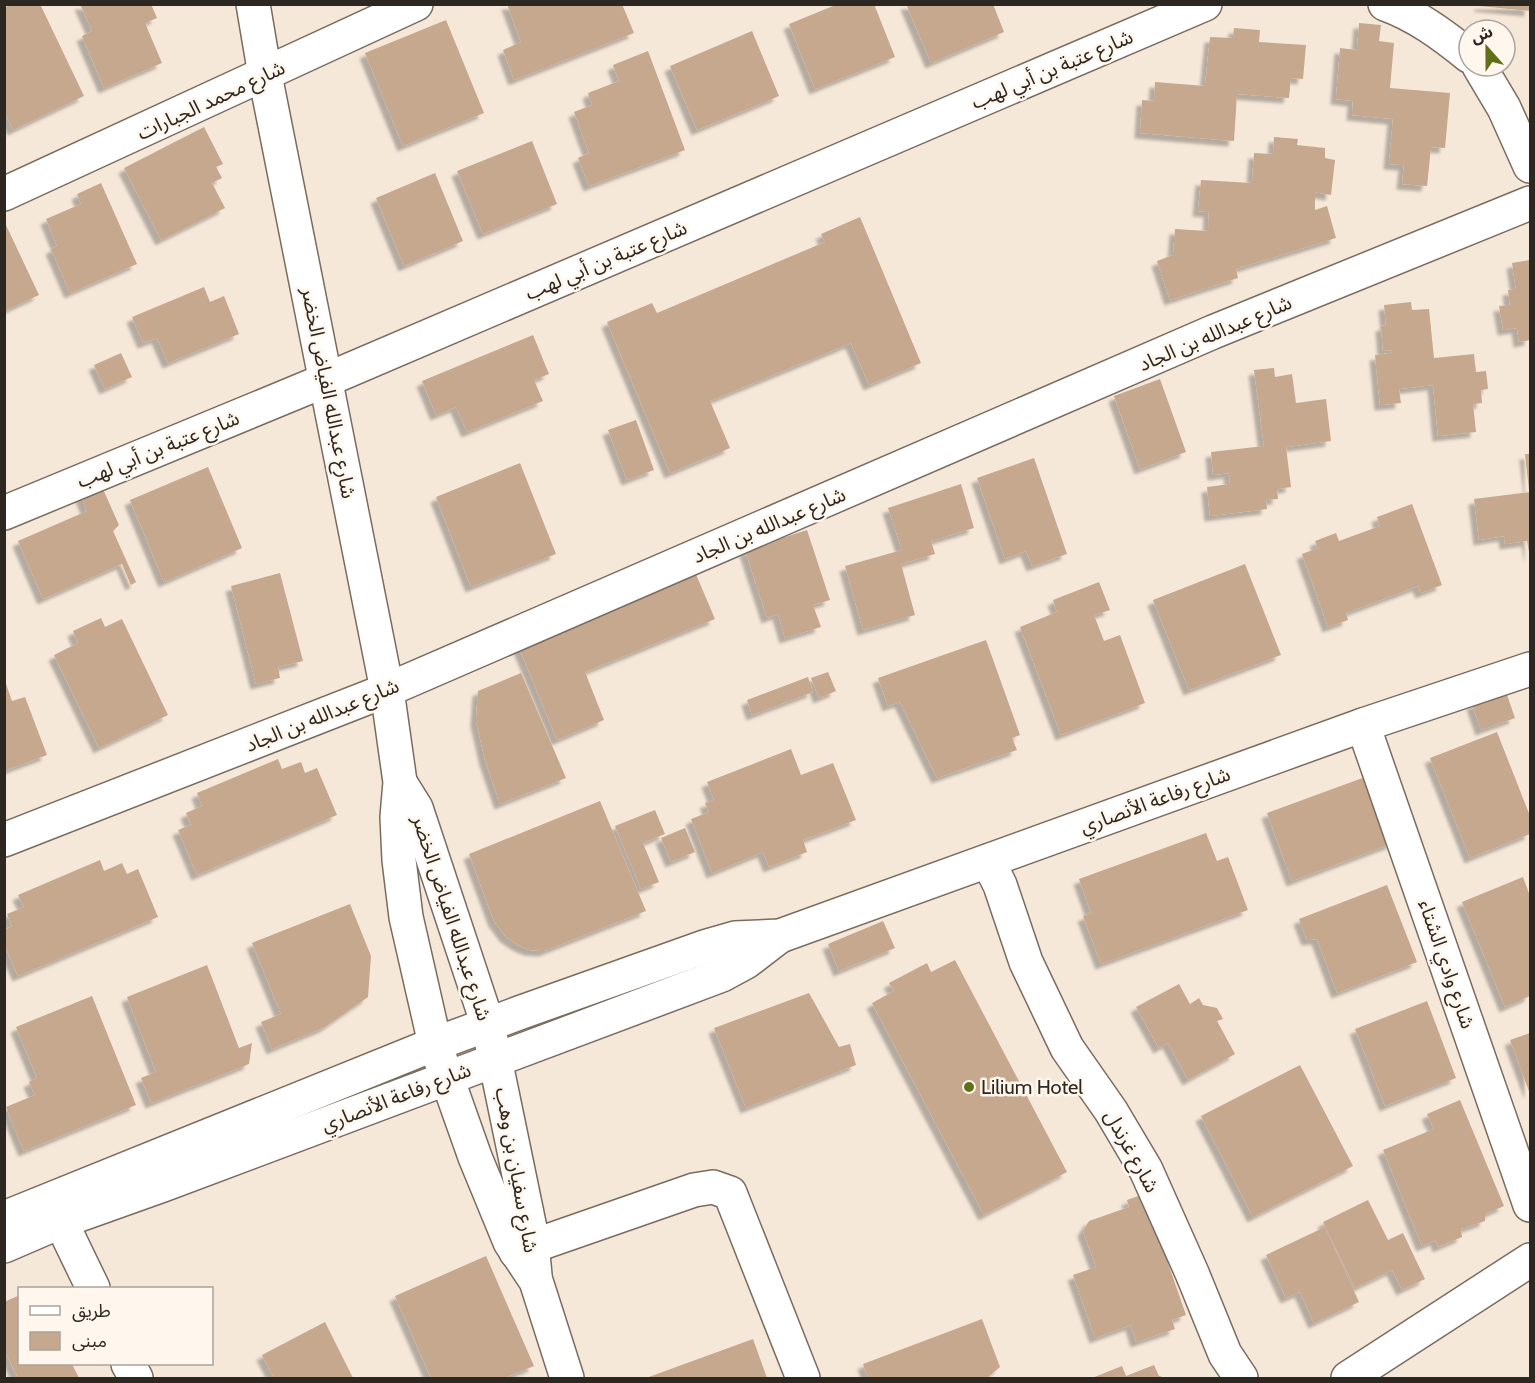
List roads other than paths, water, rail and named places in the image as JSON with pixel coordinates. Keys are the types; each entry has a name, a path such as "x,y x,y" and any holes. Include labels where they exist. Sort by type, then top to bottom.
{"street":[{"name":"شارع عبدالله الفياض الخضر","path":"253,4 265,75 387,690 400,782 399,860 406,917 435,1044 446,1078"},
{"name":"شارع محمد الجبارات","path":"4,194 416,4"},
{"name":"شارع عتبة بن أبي لهب","path":"4,513 326,380 1205,4"},
{"path":"1385,4 1404,11 1457,46"},
{"path":"1486,78 1504,108 1530,166"},
{"name":"شارع عبدالله بن الجاد","path":"4,840 387,690 1213,332 1530,203"},
{"name":"شارع رفاعة الأنصاري","path":"4,1246 56,1211 435,1044 707,946 735,938 780,936 1363,725 1530,669"},
{"name":"شارع وادي الشتاء","path":"1363,725 1530,1205"},
{"name":"شارع عبدالله الفياض الخضر","path":"400,782 416,808 488,1025 496,1059"},
{"name":"شارع غرندل","path":"988,861 1000,885 1026,962 1067,1048 1111,1111 1146,1170 1225,1354 1241,1378"},
{"name":"شارع رفاعة الأنصاري","path":"4,1218 56,1211 163,1185 722,975 746,962 780,936"},
{"name":"شارع سفيان بن وهب","path":"496,1059 524,1249 567,1378"},
{"name":"شارع سفيان بن وهب","path":"446,1078 510,1242 524,1249"},
{"path":"524,1249 694,1190 713,1187 730,1193 803,1378"},
{"path":"56,1211 93,1287"},
{"path":"1348,1378 1530,1260"}],"place":[{"name":"Lilium Hotel","path":"969,1087"}]}
